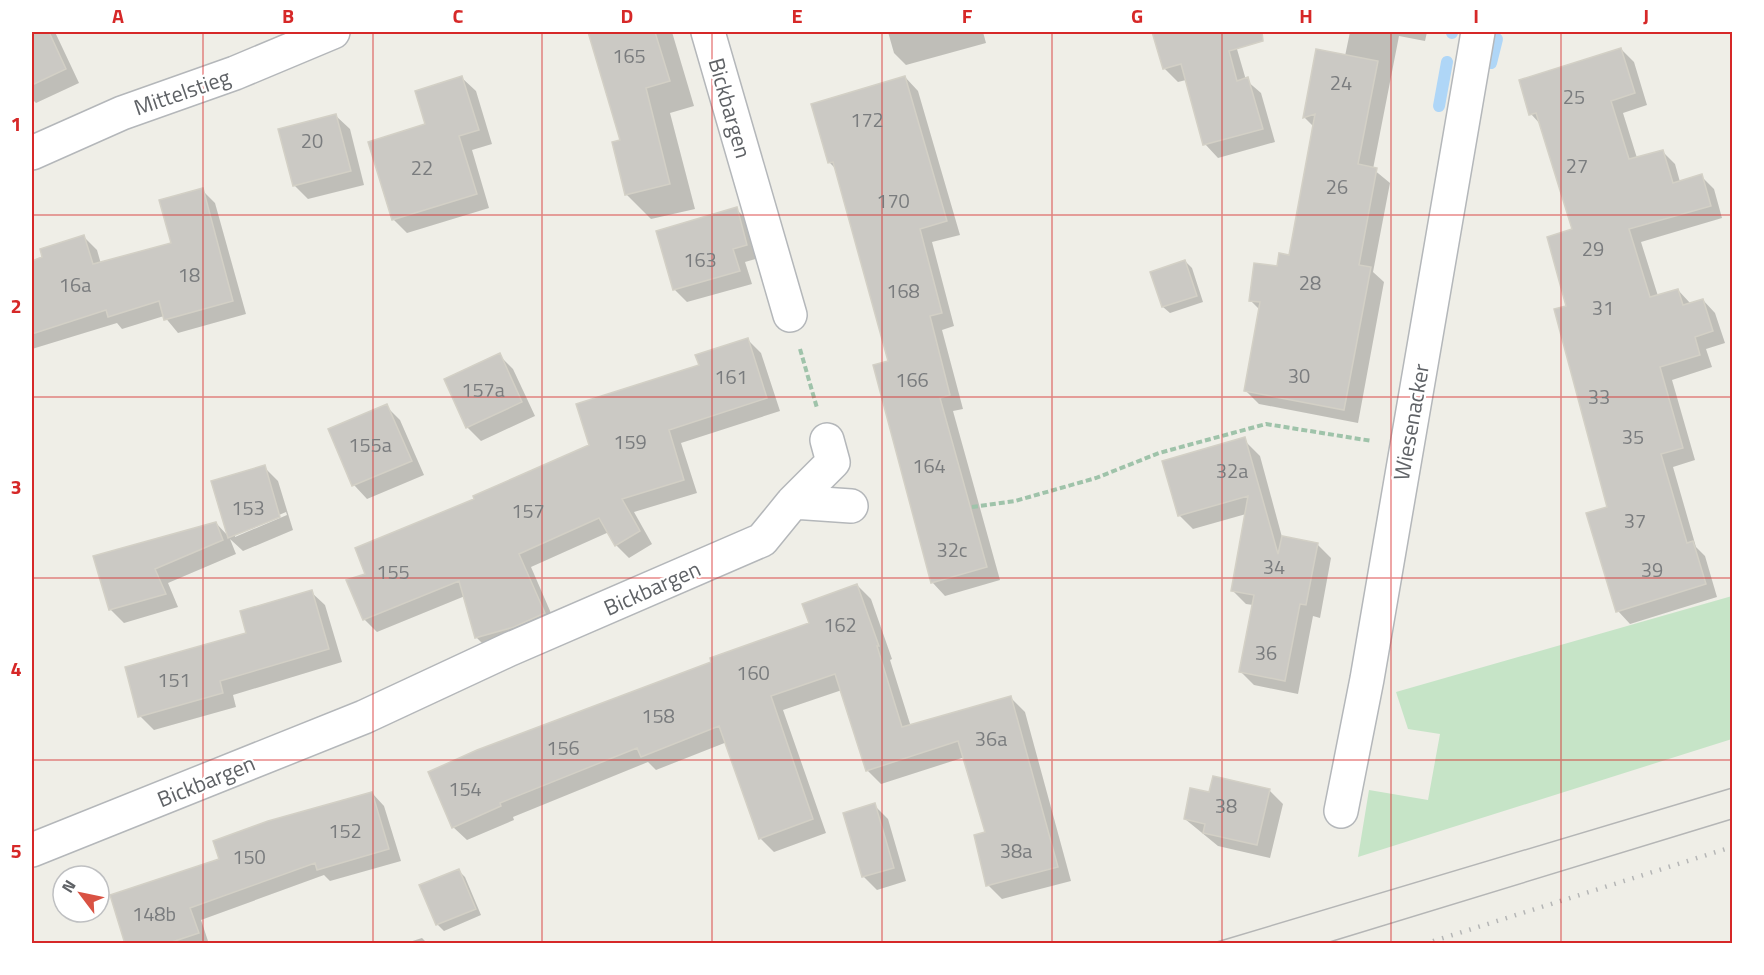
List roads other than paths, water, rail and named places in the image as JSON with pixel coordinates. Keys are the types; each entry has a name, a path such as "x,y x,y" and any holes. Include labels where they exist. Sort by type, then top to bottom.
{"street":[{"name":"Mittelstieg","path":"32,153 122,113 235,73 333,32"},
{"name":"Bickbargen","path":"708,32 790,315"},
{"name":"Wiesenacker","path":"1341,811 1407,447 1478,32"},
{"name":"Bickbargen","path":"32,850 364,717 510,649 762,540 793,502 833,462 827,440"},
{"path":"793,502 851,506"}],"waterway":[{"path":"1491,63 1497,39"},
{"path":"1439,106 1447,62"}],"tram line":[{"path":"1210,944 1732,788"},
{"path":"1323,944 1732,819"}],"railway":[{"path":"1424,944 1732,847"}]}
